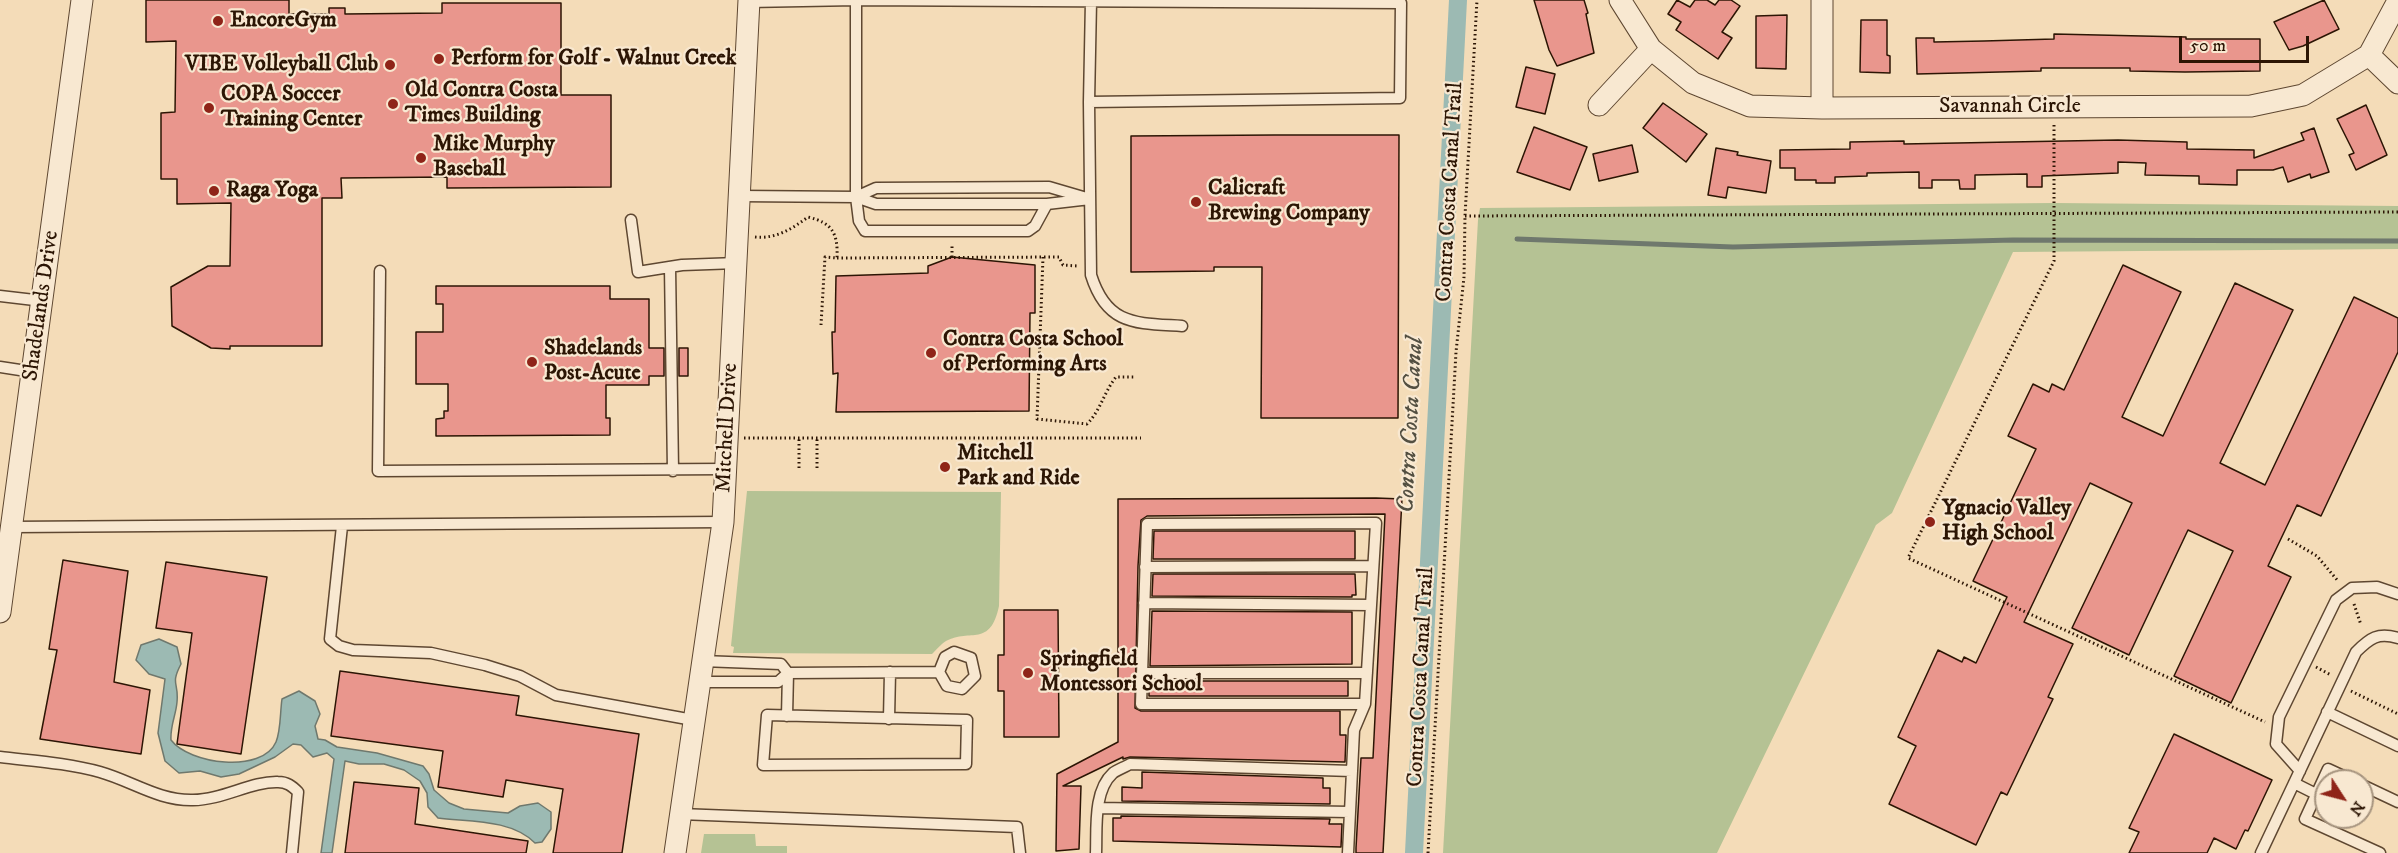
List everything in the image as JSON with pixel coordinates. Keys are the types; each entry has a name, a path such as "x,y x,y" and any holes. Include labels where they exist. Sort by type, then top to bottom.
{"street":[{"name":"Shadelands Drive","path":"0,612 82,0"},
{"name":"Savannah Circle","path":"1620,0 1652,49 1694,83 1750,106 1822,108 2252,106 2303,96 2369,55 2398,1"},
{"path":"1822,0 1822,108"},
{"name":"Mitchell Drive","path":"675,853 723,522 749,1"},
{"path":"1599,105 1652,49"},
{"path":"2369,55 2398,83"}],"lane":[{"path":"856,0 856,197 858,221 865,231 1028,231 1035,226 1047,204"},
{"path":"749,1 1401,3 1400,98 1089,102"},
{"path":"1091,1 1089,102 1091,268 1097,294 1107,308 1125,318 1142,323 1182,326"},
{"path":"856,197 876,188 1049,187 1090,199"},
{"path":"740,196 856,197 876,204 1047,204 1090,199"},
{"path":"631,220 638,272 737,262"},
{"path":"670,267 673,471"},
{"path":"380,271 378,471 726,469"},
{"path":"0,296 43,301"},
{"path":"0,367 33,372"},
{"path":"12,527 723,522"},
{"path":"1348,853 1354,730 1365,704 1376,523 1146,524 1141,704 1365,704"},
{"path":"342,526 330,639 339,646 353,650 431,653 485,665 520,676 556,695 693,720"},
{"path":"1145,567 1373,566"},
{"path":"2300,771 2276,744 2279,717 2336,600 2352,588 2377,587 2398,594"},
{"path":"1144,603 1371,605"},
{"path":"2261,853 2356,652 2368,640 2383,634 2398,638"},
{"path":"702,661 781,664 788,673 788,716"},
{"path":"889,719 891,672"},
{"path":"699,682 778,682 788,673 939,672"},
{"path":"1142,673 1367,673"},
{"path":"2327,712 2398,746"},
{"path":"767,715 788,716 967,720 966,764 763,765 767,715"},
{"path":"0,757 75,765 105,774 151,793 181,801 219,798 277,782 290,784 298,792 292,853"},
{"path":"1096,853 1098,807 1103,789 1112,774 1130,764 1352,771"},
{"path":"2294,783 2314,793"},
{"path":"2374,791 2398,802"},
{"path":"2314,799 2305,819 2314,823"},
{"path":"1098,807 1350,812"},
{"path":"680,814 1017,827 1020,853"},
{"path":"2327,829 2380,853"}],"path":[{"name":"Contra Costa Canal Trail","path":"1428,853 1456,352 1464,277 1464,216 1477,0"},
{"path":"2053,107 2054,261 1908,558 2214,700 2278,727"},
{"path":"1464,216 2054,216 2398,212"},
{"path":"739,235 766,238 795,227 808,217 818,219 837,238 837,258"},
{"path":"821,325 825,257 1059,257 1063,265 1091,268"},
{"path":"1043,257 1037,419 1088,424 1096,416 1109,386 1116,377 1134,377"},
{"path":"727,438 1141,438"},
{"path":"816,468 817,438"},
{"path":"799,439 799,468"},
{"path":"2288,539 2317,556 2333,576"},
{"path":"2353,601 2361,625"},
{"path":"2315,667 2333,676"},
{"path":"2350,691 2398,714"}],"green space":[{"path":"2054,203 2398,206 2398,249 2013,252 1892,513 1876,525 1717,853 1443,853 1480,208"},
{"path":"747,491 1001,492 999,606 995,619 985,632 955,637 940,645 932,654 733,653 734,647 731,646"},
{"path":"704,834 755,834 756,846 787,846 787,853 701,853"}],"water":[{"path":"159,639 177,647 181,664 175,680 177,702 171,740 193,755 208,760 241,762 256,759 268,752 278,737 282,699 299,691 315,701 320,714 315,726 318,739 337,747 377,753 423,766 429,774 434,790 449,803 464,809 508,813 520,806 538,803 551,812 551,829 542,842 535,843 525,835 502,826 438,818 428,807 427,793 420,781 404,770 384,764 359,764 345,761 332,853 321,853 334,759 327,753 313,757 301,745 293,744 275,757 239,774 221,777 200,771 179,773 165,761 158,733 165,679 149,674 136,660 141,645"}],"building":[{"name":"Old Contra Costa Times Building","path":"146,0 289,0 289,14 329,14 329,8 345,8 345,14 442,13 442,3 561,3 561,95 611,95 611,187 447,188 447,177 341,178 342,198 322,198 322,346 211,348 172,326 171,287 208,266 230,266 231,203 177,204 177,179 161,179 161,113 175,112 176,41 146,42"},
{"path":"1534,0 1584,0 1594,53 1557,66 1549,50"},
{"path":"1677,0 1690,7 1695,0 1707,0 1715,5 1719,0 1731,0 1740,6 1722,32 1732,38 1718,59 1676,30 1681,22 1668,14"},
{"path":"2324,0 2339,29 2289,50 2274,22"},
{"path":"1787,15 1786,69 1756,68 1756,16"},
{"path":"1861,20 1887,20 1887,55 1890,56 1890,73 1860,72"},
{"path":"2054,34 2260,39 2260,71 2185,72 2130,71 2130,68 2041,68 2041,71 1917,74 1916,38 1934,38 1934,42 2054,39"},
{"path":"1526,67 1555,74 1545,114 1516,107"},
{"path":"1663,103 1707,134 1686,162 1643,128"},
{"path":"2366,105 2387,155 2356,170 2349,155 2354,153 2337,119"},
{"path":"1534,127 1587,147 1570,190 1517,172"},
{"path":"2314,128 2329,172 2311,178 2310,174 2288,182 2283,167 2273,170 2237,170 2237,185 2199,184 2199,176 2145,175 2146,163 2118,162 2118,173 2042,176 2042,187 2027,187 2027,174 1975,175 1975,189 1960,189 1959,180 1932,180 1932,188 1919,188 1919,172 1867,173 1867,176 1835,177 1835,183 1816,183 1816,180 1795,180 1795,168 1780,168 1780,150 1850,149 1850,142 1904,141 1904,144 2118,140 2187,142 2187,149 2254,150 2254,158 2304,140 2301,133"},
{"path":"1399,135 1398,418 1261,418 1262,267 1214,267 1214,271 1131,272 1131,136"},
{"path":"1632,145 1638,172 1599,181 1593,154"},
{"path":"1716,148 1738,152 1737,155 1771,161 1766,193 1728,187 1726,198 1708,195"},
{"name":"Contra Costa School of Performing Arts","path":"952,257 1035,265 1035,313 1030,313 1029,411 836,412 838,373 833,374 832,332 835,332 836,276 928,273 928,266"},
{"path":"2123,265 2181,292 2122,417 2163,436 2235,283 2293,310 2220,463 2265,485 2354,297 2398,318 2398,352 2321,516 2297,505 2268,566 2291,577 2231,703 2174,676 2233,551 2188,530 2129,655 2072,628 2132,503 2090,483 2024,622 2073,644 2048,697 2053,699 2007,795 2001,792 1976,845 1889,804 1916,746 1898,737 1938,650 1962,662 1964,657 1976,663 2007,597 1973,581 2036,449 2008,436 2033,384 2049,392 2052,384 2064,390"},
{"name":"Shadelands Post-Acute","path":"436,286 610,286 610,299 649,299 649,348 664,348 664,376 649,376 649,385 606,385 606,418 610,418 610,435 436,436 436,419 444,418 444,411 448,411 448,384 416,384 416,332 443,332 443,304 436,304"},
{"path":"679,348 688,348 688,376 679,376"},
{"path":"1118,499 1402,499 1383,853 1356,853 1356,848 1361,758 1373,758 1385,514 1147,516 1141,520 1135,708 1141,711 1340,711 1340,735 1346,735 1345,762 1130,757 1123,759 1123,757 1063,786 1081,786 1079,849 1056,851 1057,774 1118,742"},
{"path":"1154,531 1355,531 1355,559 1153,559"},
{"path":"63,560 128,571 114,682 150,690 141,754 40,739 57,650 49,649"},
{"path":"166,562 267,577 241,754 177,744 192,633 156,628"},
{"path":"1153,574 1355,574 1356,595 1352,597 1152,596"},
{"name":"Springfield Montessori School","path":"1004,610 1058,610 1059,737 1004,737 1004,691 998,691 998,655 1004,655"},
{"path":"1152,611 1352,612 1352,664 1150,666"},
{"path":"340,671 519,696 516,715 639,734 622,853 553,853 563,789 506,780 503,797 438,787 443,751 331,736"},
{"path":"1149,681 1348,681 1348,696 1149,696"},
{"path":"2174,734 2272,780 2248,831 2245,830 2236,849 2214,838 2207,853 2129,853 2139,832 2129,828"},
{"path":"1142,772 1323,778 1323,788 1330,788 1330,804 1122,801 1122,787 1142,788"},
{"path":"354,782 419,788 415,824 528,841 526,853 345,853"},
{"path":"1121,816 1330,819 1329,824 1342,824 1341,847 1113,841 1113,818 1121,818"}],"waterway":[{"name":"Contra Costa Canal","path":"1414,853 1458,0"},
{"path":"1517,239 1733,247 2013,240 2398,241"}],"place":[{"name":"EncoreGym","path":"218,21"},
{"name":"Perform for Golf - Walnut Creek","path":"439,59"},
{"name":"VIBE Volleyball Club","path":"390,65"},
{"name":"Old Contra Costa Times Building","path":"393,104"},
{"name":"COPA Soccer Training Center","path":"209,108"},
{"name":"Mike Murphy Baseball","path":"421,158"},
{"name":"Raga Yoga","path":"214,191"},
{"name":"Calicraft Brewing Company","path":"1196,202"},
{"name":"Contra Costa School of Performing Arts","path":"931,353"},
{"name":"Shadelands Post-Acute","path":"532,362"},
{"name":"Mitchell Park and Ride","path":"945,467"},
{"name":"Ygnacio Valley High School","path":"1930,522"},
{"name":"Springfield Montessori School","path":"1028,673"}]}
